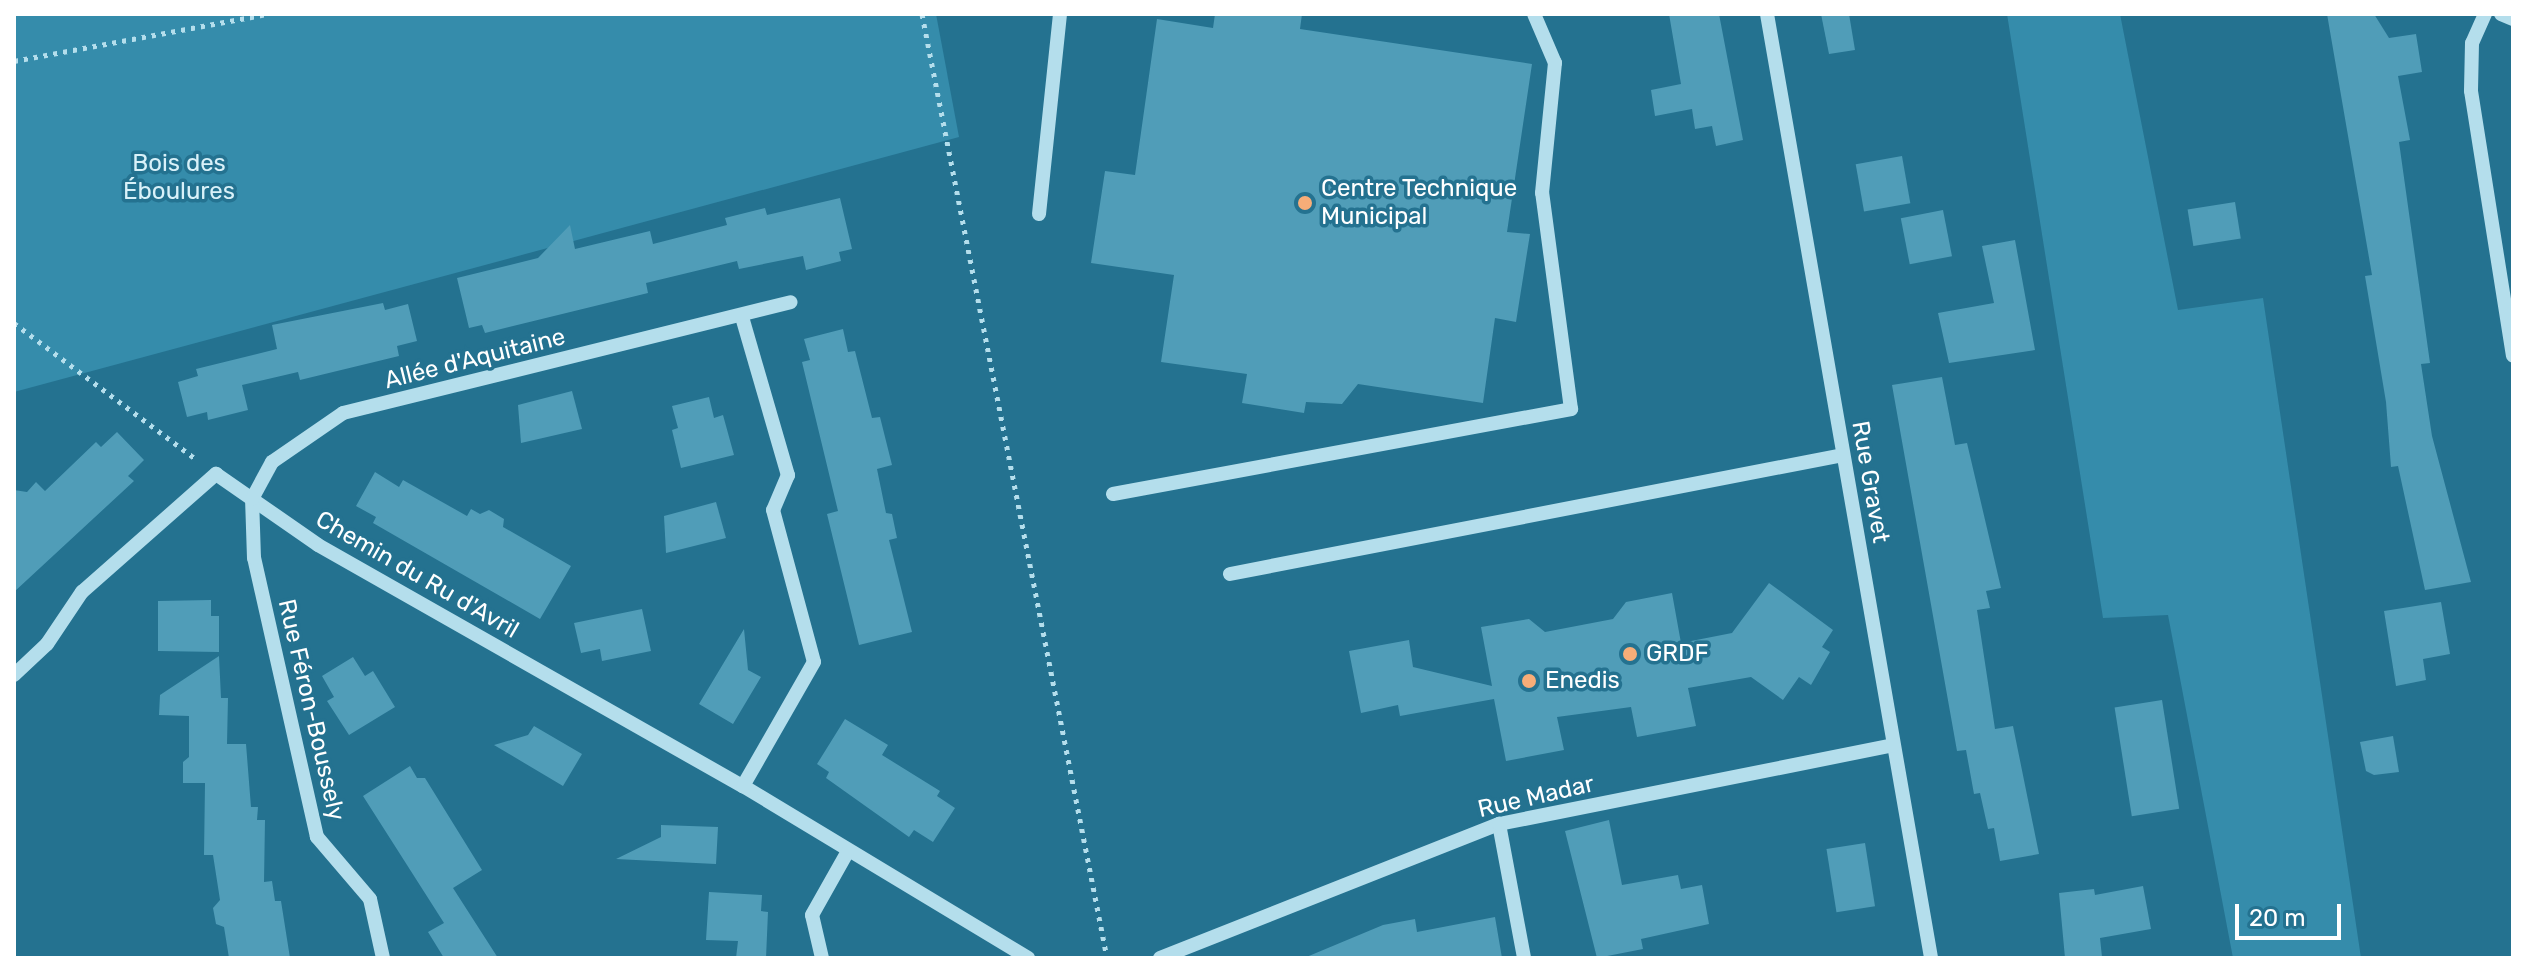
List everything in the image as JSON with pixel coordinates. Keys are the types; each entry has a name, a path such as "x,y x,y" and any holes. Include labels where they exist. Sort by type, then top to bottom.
{"street":[{"path":"1039,214 1060,14"},
{"path":"1113,494 1571,409 1542,193 1555,63 1534,14"},
{"name":"Rue Gravet","path":"1767,14 1931,958"},
{"path":"2485,14 2472,43 2471,91 2513,356"},
{"path":"2501,14 2513,19"},
{"name":"Allée d'Aquitaine","path":"252,499 272,462 343,413 742,317 790,302"},
{"path":"742,317 788,475 773,510 814,662 743,786"},
{"path":"1230,574 1843,455"},
{"path":"14,675 47,644 82,592 216,474"},
{"name":"Chemin du Ru d'Avril","path":"216,474 318,545 743,786 847,853 1028,958"},
{"name":"Rue Féron-Boussely","path":"252,499 254,558 317,837 370,899 383,958"},
{"name":"Rue Madar","path":"1160,958 1499,824 1893,745"},
{"path":"1499,824 1524,958"},
{"path":"822,958 812,915 847,853"}],"path":[{"path":"14,61 237,17 267,14"},
{"path":"922,14 1107,958"},
{"path":"14,323 216,474"}],"green space":[{"name":"Bois des Éboulures","path":"14,14 936,14 959,137 14,392"},
{"path":"2007,14 2120,14 2178,310 2263,298 2361,958 2233,958 2168,615 2103,618"}],"building":[{"name":"Centre Technique Municipal","path":"1215,14 1302,14 1300,29 1532,64 1507,232 1530,234 1516,322 1495,318 1483,403 1358,384 1342,404 1306,402 1304,413 1242,403 1247,374 1161,362 1174,275 1091,263 1105,171 1135,175 1157,19 1213,28"},
{"path":"1669,14 1719,14 1743,140 1716,146 1712,126 1695,129 1692,109 1655,116 1651,90 1681,84"},
{"path":"1821,14 1849,14 1855,50 1829,54"},
{"path":"2327,14 2374,14 2389,38 2416,34 2422,72 2398,76 2410,140 2399,142 2430,363 2421,364 2432,436 2471,582 2425,590 2398,466 2391,467 2386,402 2365,276 2372,275"},
{"path":"1902,156 1910,203 1864,211 1856,164"},
{"path":"840,198 852,249 839,252 841,261 806,270 803,256 739,269 737,261 646,283 648,293 485,333 482,325 469,328 457,278 538,258 570,225 575,249 650,231 653,244 727,225 725,218 765,208 767,215"},
{"path":"2235,202 2241,239 2193,246 2188,210"},
{"path":"1943,210 1952,256 1910,264 1901,218"},
{"path":"2015,240 2035,350 1949,363 1938,313 1994,303 1982,246"},
{"path":"383,303 385,310 408,304 417,341 397,346 399,356 300,380 298,372 242,385 248,410 208,420 207,412 187,417 178,382 198,376 196,369 277,349 272,325"},
{"path":"843,329 848,352 855,351 872,418 880,417 892,465 877,469 886,513 892,514 897,538 889,540 912,632 859,645 827,514 838,511 802,362 810,360 804,339"},
{"path":"1942,377 1955,445 1967,443 2001,588 1986,591 1990,608 1977,610 1995,729 2013,726 2039,854 2000,861 1994,828 1988,829 1980,793 1974,794 1966,750 1957,751 1892,385"},
{"path":"572,391 582,429 521,443 518,405"},
{"path":"709,397 714,418 723,415 734,455 681,468 672,430 678,428 672,406"},
{"path":"117,432 144,460 128,476 134,481 14,592 14,490 27,492 36,482 45,491 96,442 101,447"},
{"path":"375,472 399,487 403,480 467,516 471,509 480,514 489,510 504,519 503,527 571,566 540,619 373,523 376,517 356,506"},
{"path":"716,502 726,538 666,553 664,516"},
{"path":"1769,583 1833,630 1822,647 1830,652 1811,685 1799,677 1783,700 1751,677 1688,688 1696,726 1637,737 1631,707 1557,717 1564,750 1506,761 1494,699 1400,716 1398,705 1361,713 1349,651 1409,640 1413,667 1492,686 1481,627 1529,619 1545,632 1613,619 1626,602 1672,593 1681,643 1732,633"},
{"path":"211,600 211,616 219,616 219,652 158,651 158,601"},
{"path":"2441,602 2450,654 2423,659 2426,680 2396,686 2384,611"},
{"path":"642,609 651,651 602,661 600,649 581,653 574,623"},
{"path":"744,629 748,670 761,677 733,724 699,704"},
{"path":"219,656 221,698 228,698 227,744 246,744 251,807 258,807 257,820 265,820 264,882 272,881 275,901 281,901 290,958 229,958 224,927 216,924 213,908 220,900 213,855 204,855 205,783 183,783 183,762 189,757 189,716 159,715 160,695"},
{"path":"353,657 365,676 373,671 395,707 349,735 327,701 334,697 322,676"},
{"path":"2162,700 2179,809 2132,816 2115,708"},
{"path":"845,719 888,745 882,755 940,791 937,796 955,808 933,842 914,830 909,837 826,778 829,772 817,764"},
{"path":"534,726 582,754 563,786 494,745 528,735"},
{"path":"2393,736 2399,772 2374,775 2366,771 2360,742"},
{"path":"410,766 417,778 425,778 482,870 453,888 498,958 444,958 428,932 444,923 363,796"},
{"path":"1609,820 1622,885 1678,875 1681,889 1702,885 1709,924 1641,939 1643,949 1597,958 1565,831"},
{"path":"661,825 718,827 716,864 616,859 661,837"},
{"path":"1865,843 1875,906 1836,912 1826,849"},
{"path":"2143,886 2151,929 2100,938 2102,957 2065,958 2059,893 2094,889 2095,895"},
{"path":"709,892 762,895 761,911 768,912 766,958 736,958 738,941 706,940"},
{"path":"1495,917 1502,958 1304,958 1383,925 1415,919 1417,932"}],"place":[{"name":"Centre Technique Municipal","path":"1305,203"},
{"name":"GRDF","path":"1630,654"},
{"name":"Enedis","path":"1529,681"}]}
